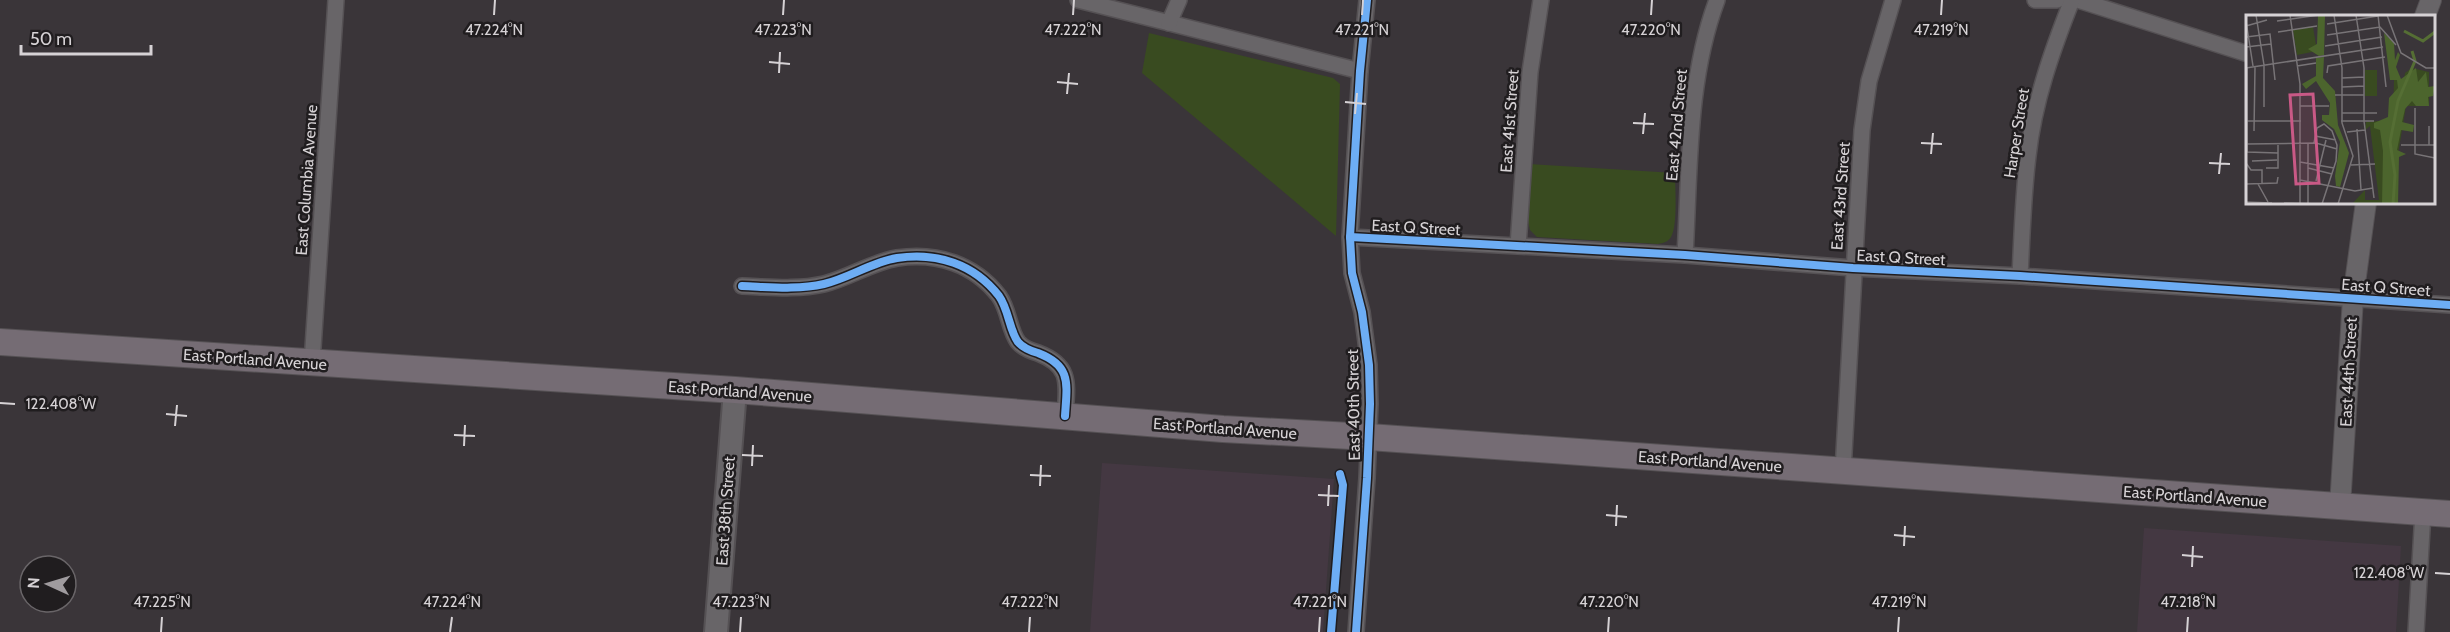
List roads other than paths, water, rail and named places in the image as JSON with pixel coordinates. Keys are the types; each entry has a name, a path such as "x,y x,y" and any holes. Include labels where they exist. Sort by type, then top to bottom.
{"main road":[{"name":"East Portland Avenue","path":"0,342 735,390 1223,429 1369,437 2450,514"},
{"name":"East 38th Street","path":"716,632 735,390"}],"street":[{"name":"East Columbia Avenue","path":"312,363 336,0"},
{"path":"1078,0 1359,71"},
{"path":"1169,24 1179,0"},
{"name":"East 40th Street","path":"1356,632 1369,437 1369,365 1362,312 1352,273 1350,237 1359,71 1367,0"},
{"name":"East 41st Street","path":"1518,246 1530,72 1541,0"},
{"name":"East 42nd Street","path":"1685,255 1695,94 1700,56 1717,0"},
{"name":"East 43rd Street","path":"1843,471 1862,130 1869,81 1893,0"},
{"path":"2034,0 2057,0"},
{"name":"Harper Street","path":"2020,276 2028,155 2035,114 2048,63 2072,0"},
{"path":"2078,0 2246,54"},
{"path":"2425,15 2431,0"},
{"name":"East 44th Street","path":"2340,506 2353,298 2366,204"},
{"name":"East Q Street","path":"1350,237 1685,255 1853,268 2020,276 2450,305"},
{"path":"742,286 798,288 826,283 897,258 940,258 958,263 978,275 998,296 1008,313 1018,342 1029,350 1053,359 1064,370 1067,385 1065,416"},
{"path":"2416,632 2423,512"}]}
